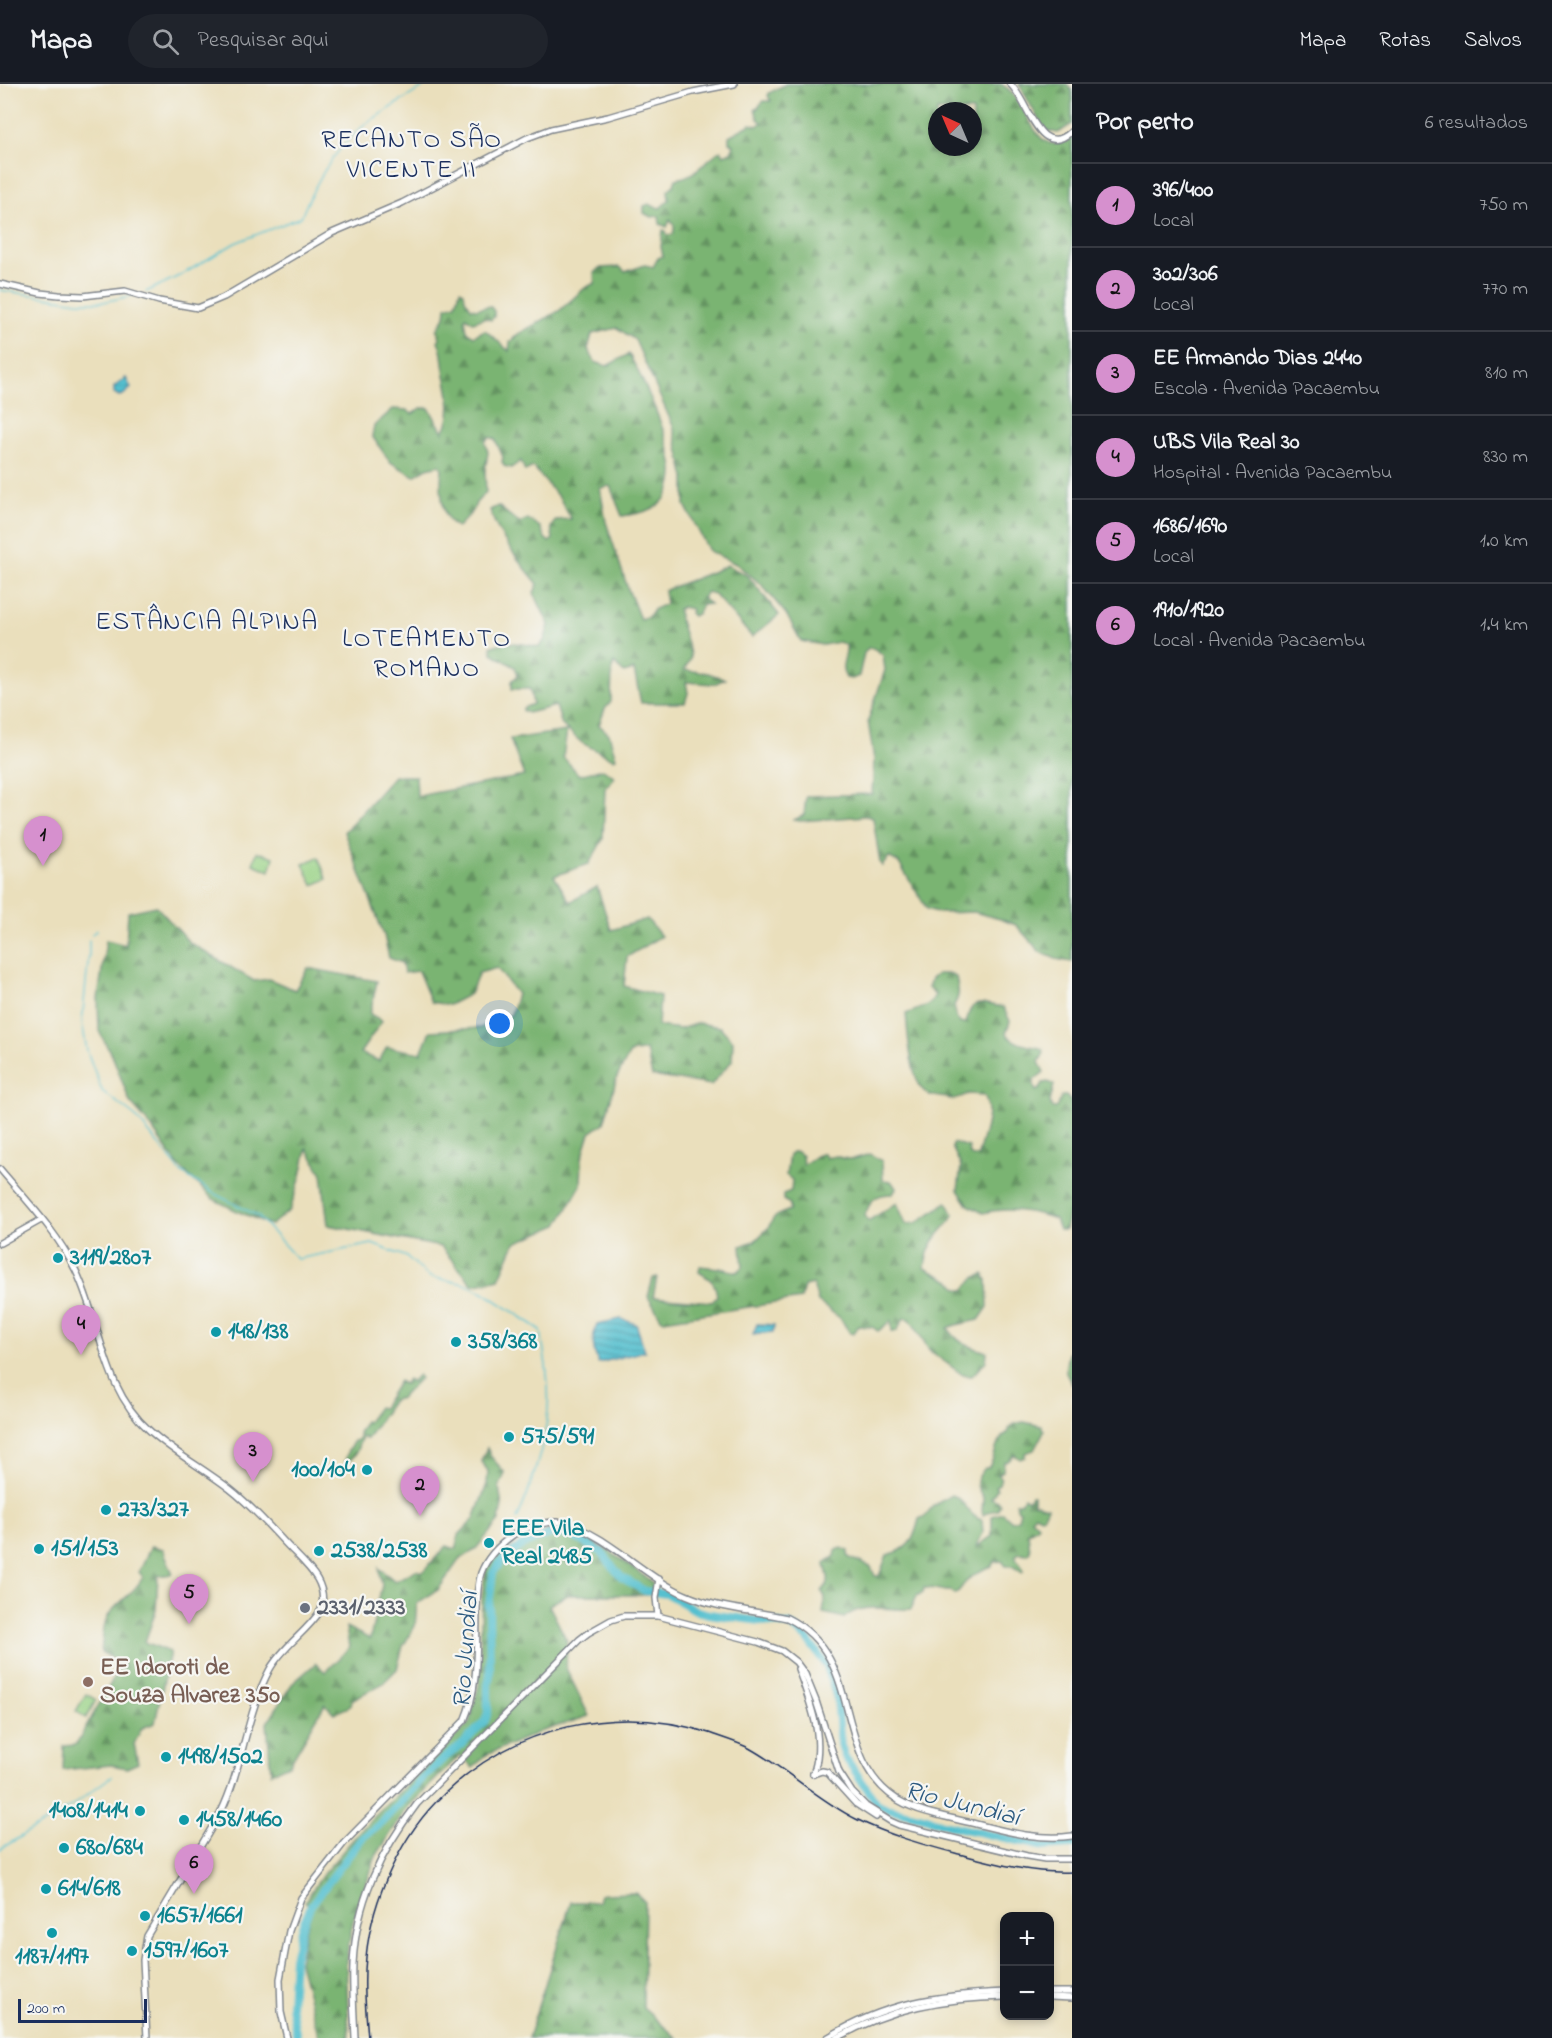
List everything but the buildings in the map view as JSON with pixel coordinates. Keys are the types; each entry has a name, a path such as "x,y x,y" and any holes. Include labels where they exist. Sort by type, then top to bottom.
{"main road":[{"path":"0,284 59,295 83,296 125,291 159,301 198,308 224,297 332,233 402,203 527,138 550,129 608,117 693,92 734,84"},
{"path":"1010,84 1017,90 1036,128 1047,138 1056,139 1072,131"},
{"path":"0,1169 57,1239 79,1278 105,1359 118,1390 128,1406 148,1430 255,1510 321,1582 324,1595 318,1615 279,1656 271,1668 260,1690 231,1793 222,1812 147,1936 143,1960 147,2038"},
{"path":"0,1243 41,1220"},
{"path":"287,2038 281,2012 280,1979 289,1931 301,1898 344,1843 464,1721 472,1703 475,1684 477,1592 480,1576 491,1554 518,1532 550,1522 563,1522 586,1532 684,1594 713,1604 787,1618 798,1623 824,1649 836,1669 862,1758 877,1782 896,1798 927,1811 1018,1834 1048,1837 1072,1836"},
{"path":"658,1616 656,1586 659,1580"},
{"path":"355,2038 353,1965 359,1917 381,1857 398,1828 417,1804 588,1633 611,1620 624,1616 658,1616 766,1644 782,1651 796,1662 812,1688 835,1761 845,1782 866,1806 890,1821"},
{"path":"796,1662 810,1702 818,1742 819,1756 813,1774 827,1772 856,1804 881,1820 1027,1856 1072,1859"},
{"path":"827,2038 862,2019 911,2002 956,1994 1000,1992"},
{"path":"1054,1992 1072,1992"},
{"path":"837,2038 875,2020 922,2005 959,1998 1000,1997"},
{"path":"1054,1997 1072,1998"}],"green space":[{"path":"786,84 1000,84 1010,91 1039,135 1047,142 1058,144 1072,138 1072,962 1056,959 1040,952 1016,925 1000,919 974,912 940,913 927,909 899,863 889,857 882,866 880,863 873,818 866,816 794,820 804,815 806,796 872,794 874,760 868,721 885,670 883,655 873,648 868,648 864,653 859,676 852,679 846,678 843,665 846,645 839,642 823,645 801,641 786,614 761,584 736,564 709,551 685,505 685,478 673,426 635,340 617,328 592,334 588,349 595,362 607,366 629,354 655,410 673,468 671,487 667,496 653,509 643,512 622,516 610,486 600,488 606,522 640,619 649,616 654,609 666,604 664,591 727,565 748,576 779,615 752,637 714,594 707,592 702,598 710,604 702,605 698,613 693,616 690,613 691,609 682,607 678,609 690,653 690,659 684,670 708,673 725,679 714,684 686,682 688,693 685,703 641,703 634,670 624,673 614,663 611,702 605,709 599,725 609,734 616,758 613,759 582,743 562,725 556,706 528,713 523,711 523,708 533,704 530,689 512,689 512,681 518,675 515,667 492,653 491,647 508,643 539,647 544,641 549,625 534,593 538,584 504,539 490,510 498,506 519,523 528,519 540,527 549,542 553,539 551,527 556,520 571,519 560,499 533,467 525,471 521,461 511,468 504,466 503,457 495,439 489,437 485,442 488,452 485,471 486,492 458,527 452,524 444,510 440,465 427,468 414,476 390,462 372,436 374,426 393,409 407,410 412,414 421,408 429,408 443,432 450,409 437,330 445,317 446,307 456,304 460,290 464,292 465,299 471,308 490,306 494,311 494,317 491,320 484,318 473,322 466,317 467,332 474,336 485,330 509,351 510,342 518,334 559,311 585,288 595,283 594,273 599,268 620,267 625,272 645,265 653,267 658,258 663,256 661,247 663,230 667,235 672,235 674,225 670,220 667,227 660,224 659,216 651,217 644,213 644,206 649,204 660,208 669,200 668,190 674,185 676,179 695,171 721,150 724,155 731,152 734,145 729,142 729,136 751,124 757,126 762,122 758,119 755,109 763,101 771,101 769,93"},
{"path":"1019,84 1067,84 1072,91 1072,124 1058,133 1047,131"},
{"path":"567,731 563,757 579,775 603,769 615,777 605,788 603,839 589,864 554,876 570,902 597,887 611,930 647,919 661,936 627,957 624,986 660,996 658,1026 680,1029 698,1023 720,1027 733,1041 732,1061 711,1085 652,1076 646,1050 630,1053 617,1077 604,1123 590,1133 582,1158 581,1185 558,1225 515,1243 499,1279 473,1285 441,1247 328,1225 322,1174 307,1148 290,1210 271,1225 213,1199 177,1164 149,1124 130,1102 114,1060 99,1031 98,999 106,940 126,945 128,912 156,906 190,943 254,981 269,979 295,990 308,968 377,981 370,1014 382,1021 360,1053 379,1061 387,1047 421,1053 430,1031 480,1028 511,1015 517,994 497,968 479,973 470,994 449,1005 431,1002 418,971 404,973 402,963 389,958 384,935 344,832 394,776 416,776 417,796 524,776 510,739"},
{"path":"257,852 274,857 270,871 253,864"},
{"path":"318,857 327,879 313,885 303,864"},
{"path":"937,974 949,974 956,977 958,995 954,1005 956,1018 960,1023 966,1023 970,1010 977,1004 1003,1007 1010,1021 1006,1034 1019,1043 1043,1049 1044,1053 1039,1062 1044,1072 1034,1080 1036,1091 1043,1083 1048,1082 1054,1085 1050,1102 1052,1108 1056,1108 1062,1096 1066,1096 1071,1101 1072,1205 1065,1230 1059,1230 1055,1219 1038,1214 1010,1210 983,1213 968,1205 958,1190 961,1166 952,1147 954,1143 969,1147 968,1152 973,1157 978,1155 988,1109 984,1095 968,1094 953,1100 932,1096 926,1093 916,1078 906,1014 930,1003 935,995 928,988 931,979"},
{"path":"797,1152 802,1156 803,1165 824,1153 826,1158 836,1156 849,1159 870,1154 882,1161 883,1180 891,1181 896,1188 893,1194 874,1198 865,1215 868,1221 897,1203 906,1224 916,1223 947,1202 954,1215 933,1242 925,1268 951,1281 958,1289 964,1290 974,1278 984,1274 987,1280 988,1307 979,1320 948,1328 960,1341 987,1352 986,1361 972,1376 963,1375 930,1351 910,1319 904,1318 897,1331 892,1331 891,1321 878,1331 872,1327 858,1326 854,1334 850,1333 840,1318 818,1302 813,1284 804,1286 801,1299 664,1320 661,1318 648,1297 653,1278 657,1277 653,1297 712,1302 717,1297 714,1285 710,1279 699,1272 700,1266 737,1272 743,1267 741,1246 756,1240 773,1219 790,1210 790,1204 783,1200 783,1194 791,1191 792,1180 786,1175 789,1155"},
{"path":"1072,1351 1072,1385 1065,1371 1068,1354"},
{"path":"418,1375 420,1378 401,1398 393,1400 367,1439 362,1437 352,1458 345,1462 348,1450 360,1436 358,1433 365,1421 367,1422 378,1407 382,1408 399,1381 404,1384 408,1379 411,1382"},
{"path":"1024,1422 1041,1426 1044,1431 1034,1450 1025,1453 1025,1457 1020,1459 1015,1455 1004,1462 1003,1471 998,1474 1001,1477 999,1484 995,1486 997,1489 991,1498 998,1501 1000,1505 998,1510 983,1515 983,1497 977,1485 979,1476 985,1468 988,1468 1000,1440 1009,1428"},
{"path":"487,1448 505,1473 499,1488 502,1505 499,1521 475,1550 459,1560 438,1590 417,1603 415,1626 403,1646 397,1669 382,1684 353,1699 349,1707 334,1713 325,1704 289,1765 271,1773 267,1723 292,1684 316,1663 325,1672 349,1648 346,1627 370,1639 382,1585 379,1568 395,1581 416,1570 422,1572 447,1546 455,1549 459,1535 474,1519 487,1484 488,1471 481,1461"},
{"path":"951,1495 982,1520 983,1533 976,1547 992,1536 992,1516 1003,1513 1012,1521 1018,1519 1020,1511 1015,1503 1020,1503 1024,1497 1028,1500 1033,1495 1033,1503 1048,1507 1044,1516 1035,1514 1031,1518 1038,1525 1028,1532 1030,1551 1027,1554 1016,1555 1024,1570 1022,1572 1012,1566 1006,1566 1002,1561 994,1562 992,1566 971,1577 955,1594 951,1591 924,1588 911,1609 867,1608 844,1618 823,1613 825,1597 822,1592 828,1580 825,1563 835,1556 836,1550 842,1548 848,1551 848,1557 871,1567 875,1576 879,1576 887,1555 901,1550 909,1543 919,1519 925,1516 933,1506"},
{"path":"548,1530 562,1531 590,1540 615,1555 651,1581 652,1595 567,1595 549,1605 567,1641 566,1668 589,1716 539,1732 486,1755 473,1768 460,1755 407,1808 376,1856 353,1921 346,1960 349,2038 319,2038 299,1962 312,1909 305,1901 324,1873 363,1828 469,1723 479,1685 482,1596 486,1567 501,1550 510,1549"},
{"path":"151,1546 163,1549 173,1574 158,1576 156,1610 145,1642 170,1652 155,1723 142,1728 134,1744 138,1763 127,1768 111,1765 63,1770 64,1746 75,1745 80,1738 122,1663 101,1652 104,1626 111,1612 139,1584 143,1577 139,1572"},
{"path":"86,1694 96,1700 86,1718 76,1711"},
{"path":"636,1893 645,1902 643,2008 677,2038 528,2038 571,1902 598,1902 600,1894"}],"water":[{"path":"126,378 131,388 119,396 114,393 114,387"},
{"path":"621,1319 636,1324 645,1351 598,1363 593,1343 597,1324"},
{"path":"757,1324 774,1325 773,1332 753,1334"}],"waterway":[{"path":"146,292 183,274 235,243 301,217 325,169 341,147 361,128 428,84"},
{"path":"0,290 78,302 103,302 131,296"},
{"path":"92,934 97,930"},
{"path":"89,940 82,1022 87,1051 102,1091 136,1117 181,1172 213,1193 258,1216 297,1259 372,1244 407,1257 430,1277 465,1284 483,1292 541,1330 548,1388 547,1420 537,1464 517,1519"},
{"name":"Rio Jundiaí","path":"297,2038 291,2006 294,1958 302,1926 311,1905 362,1838 382,1822 424,1777 462,1745 485,1721 488,1712 489,1605 493,1573 502,1560 523,1545 555,1533 570,1535 601,1552 621,1577 645,1591 667,1594 697,1611 790,1625 799,1632 808,1640 827,1666 837,1699 841,1745 845,1757 877,1803 886,1808 943,1824 1044,1847 1072,1845"},
{"name":"Rio Jundiaí","path":"502,1560 504,1554"},
{"path":"0,1849 69,1808 112,1776"}],"railway":[{"path":"368,2038 365,1977 369,1935 382,1890 402,1847 429,1809 473,1770 503,1751 535,1737 569,1727 603,1721 639,1720 674,1724 709,1733 749,1748 842,1811 880,1830 998,1864 1027,1870 1072,1872"}],"place":[{"name":"396/400","path":"43,866"},
{"name":"3119/2807","path":"58,1258"},
{"name":"148/138","path":"216,1332"},
{"name":"358/368","path":"456,1342"},
{"name":"UBS Vila Real 30","path":"81,1355"},
{"name":"575/591","path":"509,1437"},
{"name":"100/104","path":"367,1470"},
{"name":"EE Armando Dias 2440","path":"253,1482"},
{"name":"273/327","path":"106,1510"},
{"name":"302/306","path":"420,1516"},
{"name":"EEE Vila Real 2485","path":"489,1543"},
{"name":"151/153","path":"39,1549"},
{"name":"2538/2538","path":"319,1551"},
{"name":"2331/2333","path":"305,1608"},
{"name":"1686/1690","path":"189,1624"},
{"name":"EE Idoroti de Souza Alvarez 350","path":"88,1682"},
{"name":"1498/1502","path":"166,1757"},
{"name":"1408/1414","path":"140,1811"},
{"name":"1458/1460","path":"184,1820"},
{"name":"680/684","path":"64,1848"},
{"name":"614/618","path":"46,1889"},
{"name":"1910/1920","path":"194,1894"},
{"name":"1657/1661","path":"145,1916"},
{"name":"1187/1197","path":"52,1933"},
{"name":"1597/1607","path":"132,1951"}],"district":[{"name":"RECANTO SÃO VICENTE II","path":"412,156"},
{"name":"ESTÂNCIA ALPINA","path":"207,623"},
{"name":"LOTEAMENTO ROMANO","path":"427,655"}]}
